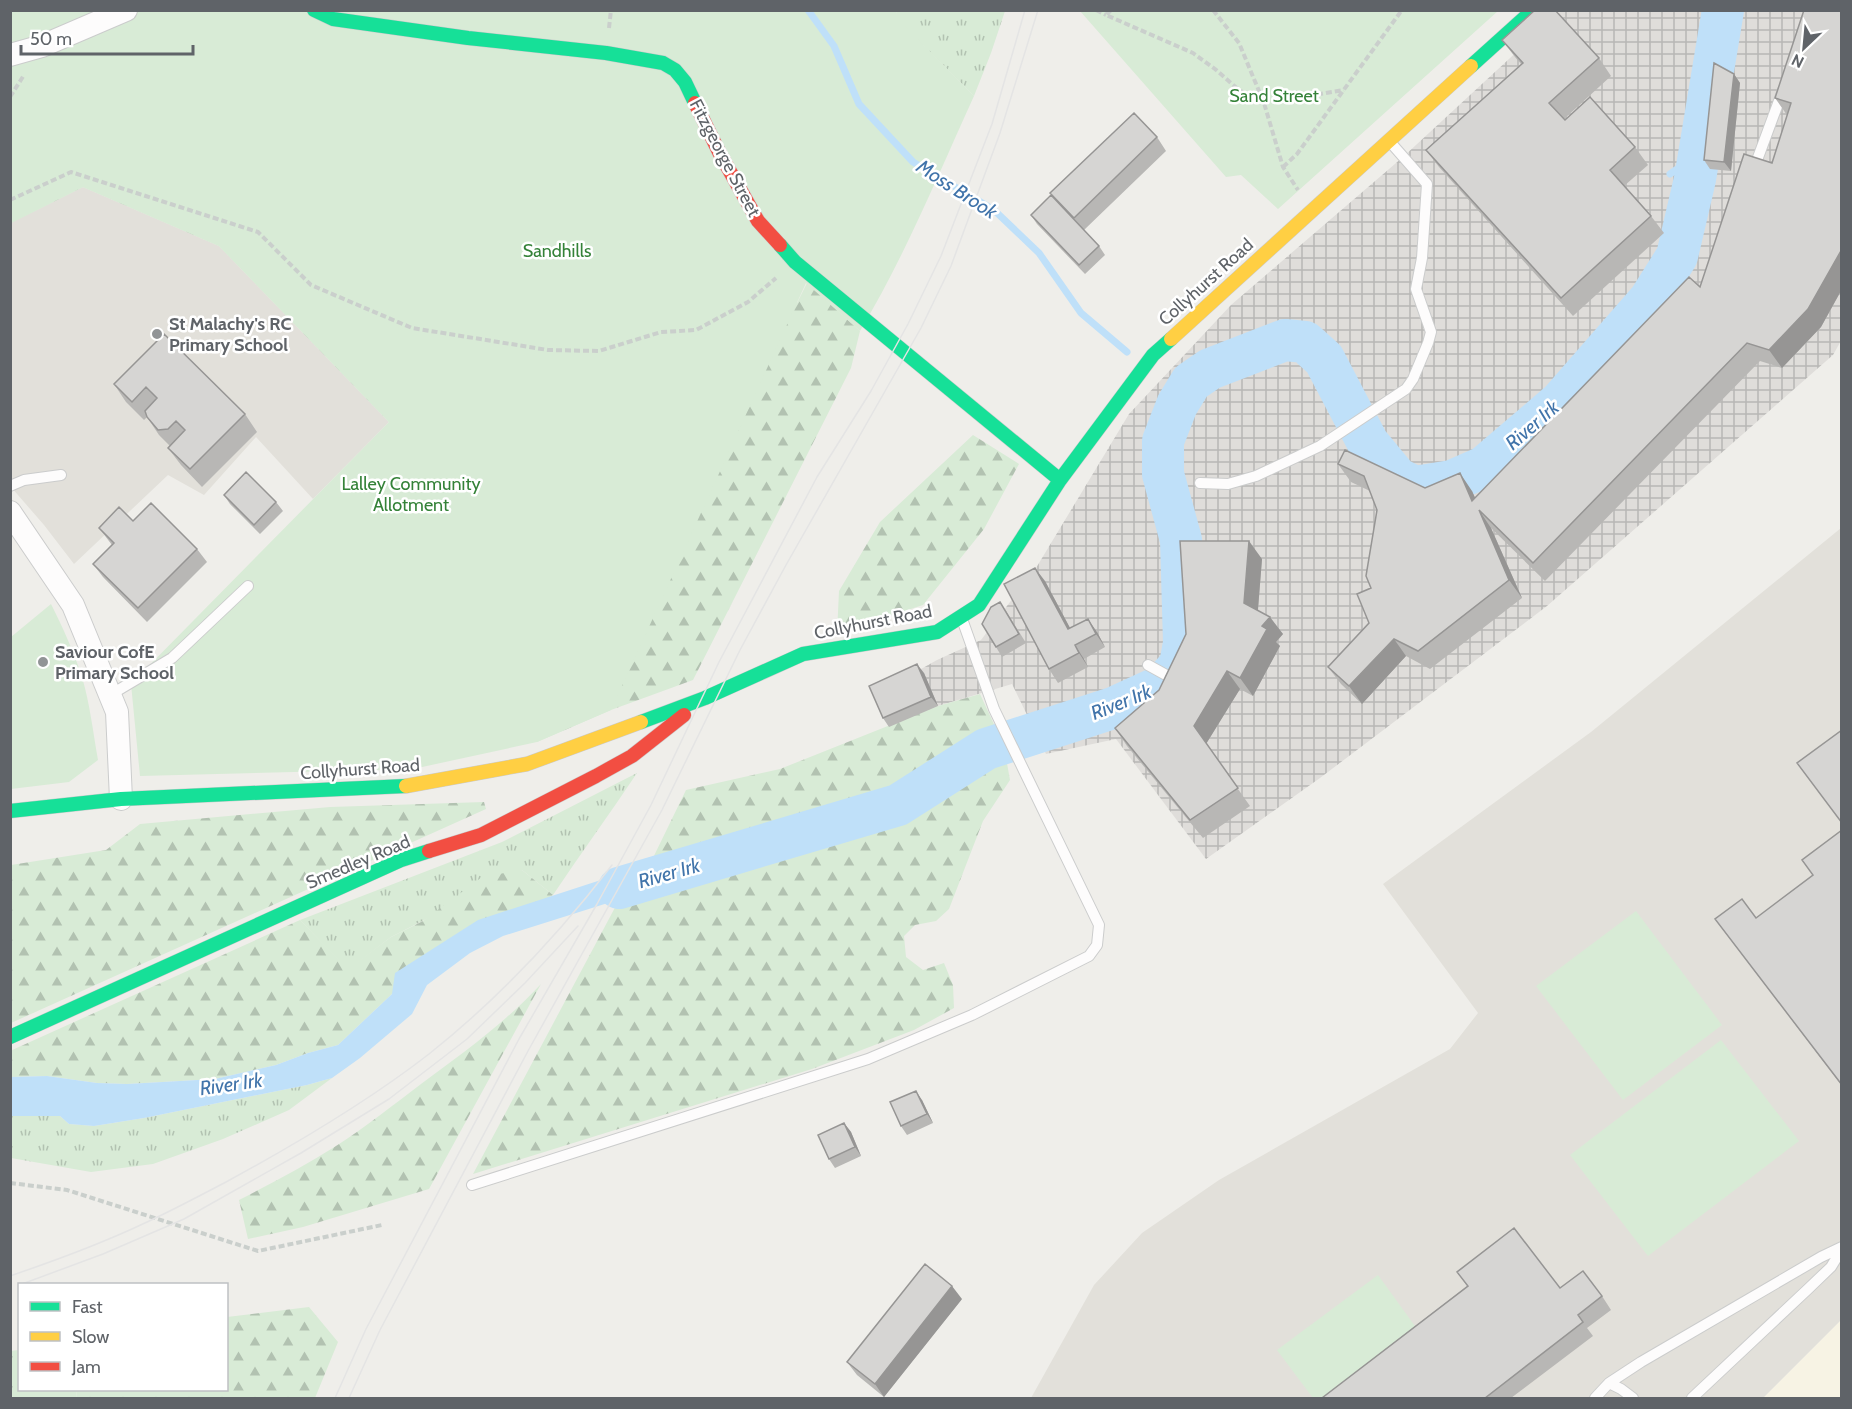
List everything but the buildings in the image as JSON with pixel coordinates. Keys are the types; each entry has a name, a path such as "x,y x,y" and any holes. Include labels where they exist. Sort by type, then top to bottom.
{"street":[{"path":"10,55 42,46 126,10"},
{"name":"Fitzgeorge Street","path":"314,10 333,19 468,38 606,53 663,63 675,70 685,82 719,152 758,221 795,262 1060,480"},
{"name":"Collyhurst Road","path":"10,811 121,799 396,788 527,764 705,698 803,654 937,632 979,605 1060,480 1153,355 1533,10"},
{"path":"10,512 73,605 117,712 121,799"},
{"name":"Smedley Road","path":"10,1037 401,860 481,835 632,756 705,698"}],"lane":[{"path":"1751,178 1787,78"},
{"path":"1200,483 1228,484 1256,476 1320,446 1406,389 1413,379 1431,332 1416,289 1422,258 1427,184 1389,140"},
{"path":"10,486 24,480 61,475"},
{"path":"110,695 172,658 248,586"},
{"path":"472,1185 868,1059 972,1015 1089,956 1097,945 1100,925 994,709 961,616"},
{"path":"1148,665 1183,683"},
{"path":"1595,1398 1609,1383 1641,1362 1821,1257 1842,1248"},
{"path":"1692,1398 1831,1267 1842,1248"},
{"path":"1609,1383 1634,1398"},
{"path":"1706,1386 1706,1398"}],"path":[{"path":"1096,10 1193,53 1239,90 1264,103 1344,90"},
{"path":"1106,15 1111,10"},
{"path":"1213,10 1239,43 1264,103 1283,167 1303,197 1309,212"},
{"path":"1283,167 1297,154 1402,10"},
{"path":"10,200 72,172 258,232 311,285 412,328 548,350 599,351 661,332 696,330 748,302 795,262"},
{"path":"10,1183 67,1190 258,1251 382,1225"}],"shaded area":[{"path":"1561,11 1841,11 1842,339 1833,355 1547,606 1320,778 1206,859 1116,739 1046,754 1012,684 938,706 889,727 875,695 937,660 981,640 1036,568 1129,414 1231,305 1403,157"},
{"name":"St Malachy's RC Primary School","path":"83,187 219,246 389,422 313,499 256,437 204,495 168,475 74,564 11,487 10,223"},
{"path":"1841,528 1841,1320 1763,1398 1031,1398 1094,1285 1142,1233 1219,1180 1450,1049 1478,1013 1383,884 1591,732"},
{"path":"1841,1320 1841,1398 1763,1398"}],"green space":[{"name":"Sandhills","path":"11,11 897,11 896,17 974,96 906,245 860,331 806,283 611,710 537,742 413,769 140,776 131,684 389,422 219,246 83,187 11,223"},
{"path":"897,11 1005,11 974,96 895,17"},
{"name":"Sand Street","path":"1080,11 1498,11 1278,209 1241,175 1226,177"},
{"path":"72,147 797,303 807,283 860,331 851,368 693,680 611,710 537,742 389,422 219,246 83,187 11,223"},
{"path":"973,435 1019,464 984,529 923,605 837,633 839,591 880,522"},
{"name":"Saviour CofE Primary School","path":"51,604 82,677 98,760 69,782 11,789 11,637"},
{"path":"980,694 998,733 893,793 734,845 650,864 686,790 780,769 938,706"},
{"path":"1005,752 1010,780 983,821 949,909 936,921 915,925 904,936 906,957 923,970 944,963 953,985 954,1008 914,1030 812,1069 473,1174 619,900 824,840 899,814 988,759"},
{"path":"637,773 553,895 522,870 391,937 348,970 300,920 502,842"},
{"path":"484,802 486,809 11,1023 11,865 106,850 140,824 330,807"},
{"path":"522,870 553,895 392,994 338,1045 276,1065 215,1079 127,1084 97,1083 47,1076 11,1077 10,1051 300,920 348,969 391,937 423,921 482,877"},
{"path":"1636,911 1722,1025 1623,1100 1536,986"},
{"path":"541,984 429,1189 303,1227 248,1239 239,1200 276,1181 358,1131 484,1037"},
{"path":"1721,1040 1799,1141 1648,1256 1570,1155"},
{"path":"332,1078 289,1110 223,1139 153,1164 91,1172 11,1158 10,1116 60,1116 69,1124 94,1126 144,1118"},
{"path":"1378,1275 1420,1333 1332,1398 1313,1398 1277,1350"},
{"path":"309,1307 338,1342 315,1398 77,1398 76,1391 228,1391 228,1317"},
{"path":"18,1350 18,1391 76,1391 77,1398 11,1398 10,1351"}],"water":[{"path":"679,859 668,884 503,936 470,953 427,985 412,1014 360,1058 332,1078 144,1118 94,1126 69,1124 60,1116 11,1116 11,1077 47,1076 97,1083 127,1084 215,1079 276,1065 338,1045 392,994 395,973 478,920 650,864"}],"waterway":[{"name":"Moss Brook","path":"808,10 834,46 859,104 913,162 994,210 1039,253 1081,313 1127,352"},
{"name":"River Irk","path":"619,888 898,805 986,749 1113,708 1161,686 1180,665 1184,643 1181,540 1163,474 1163,441 1177,405 1191,382 1210,369 1285,340 1305,342 1324,359 1368,443 1397,478 1415,487 1452,481 1484,467 1560,402 1650,299 1677,256 1695,179 1723,10"},
{"name":"Moss Brook","path":"1670,174 1699,154"}],"tram line":[{"path":"335,1398 366,1329 519,1039 651,805 719,662 817,477 871,391 908,324 941,256 992,124 1025,10"},
{"path":"349,1398 380,1330 528,1051 662,810 740,650 921,328 951,266 1000,133 1038,10"},
{"path":"10,1276 104,1241 181,1205 278,1153 381,1089 429,1054 503,989 571,916 612,865"},
{"path":"25,1283 103,1254 184,1219 301,1153 389,1099 467,1039 525,983 578,926"}],"traffic: fast":[{"path":"314,10 333,19 468,38 606,53 663,63 675,70 685,82 695,103"},
{"path":"1471,66 1533,10"},
{"path":"780,245 795,262 1060,480"},
{"path":"641,722 705,698 803,654 937,632 979,605 1060,480 1153,355 1171,339"},
{"path":"10,811 121,799 406,786"},
{"path":"10,1037 401,860 429,851"}],"traffic: slow":[{"path":"1171,339 1471,66"},
{"path":"406,786 527,764 641,722"}],"traffic: jam":[{"path":"695,103 719,152 758,221 780,245"},
{"path":"429,851 481,835 596,776 632,756 684,715"}],"place":[{"name":"St Malachy's RC Primary School","path":"157,334"},
{"name":"Saviour CofE Primary School","path":"43,662"}],"park label":[{"name":"Lalley Community Allotment","path":"411,494"}]}
